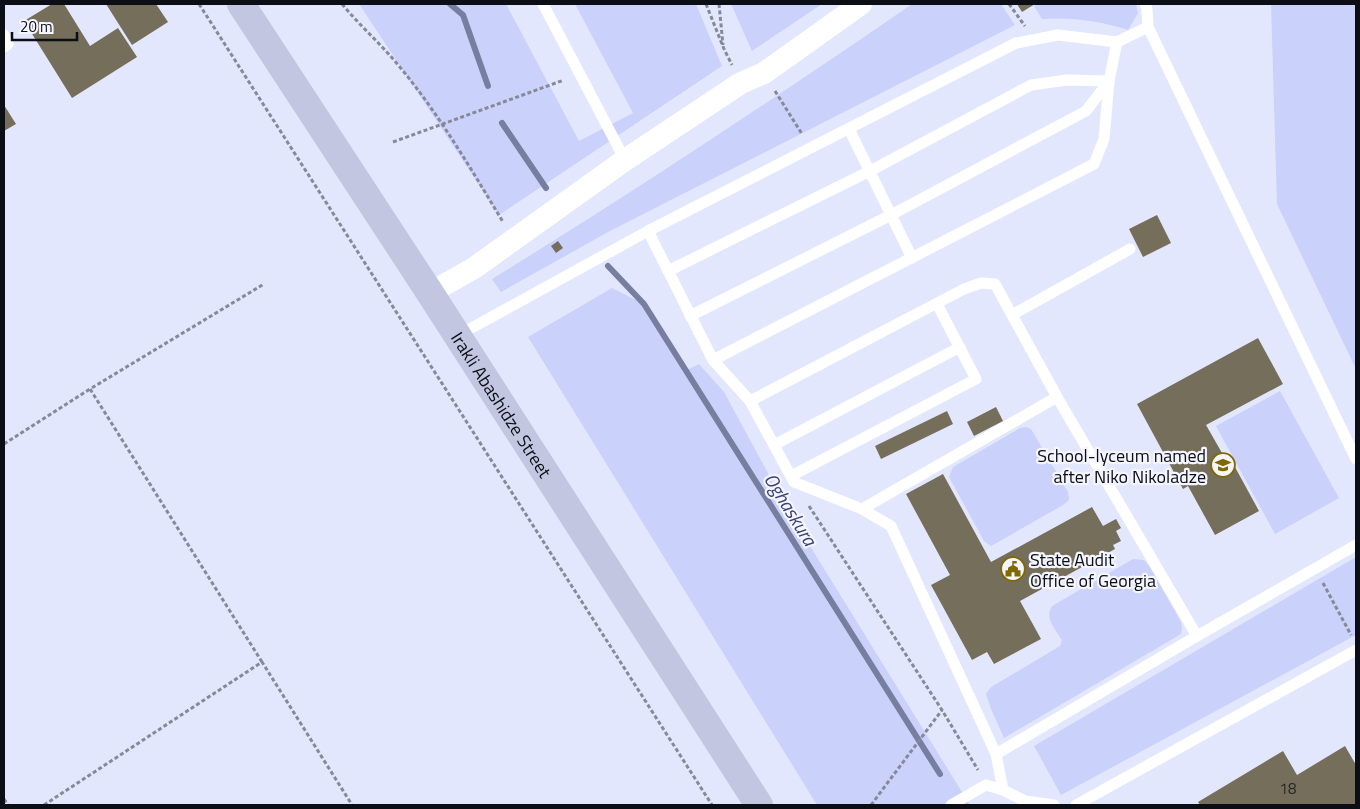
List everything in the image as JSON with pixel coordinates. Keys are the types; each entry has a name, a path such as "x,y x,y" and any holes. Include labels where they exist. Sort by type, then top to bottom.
{"main road":[{"name":"Irakli Abashidze Street","path":"241,4 430,293 759,805"}],"street":[{"path":"430,293 474,268 625,160 741,83 764,73 861,4"}],"lane":[{"path":"543,4 625,160"},
{"path":"1146,4 1148,8 1148,27 1356,459"},
{"path":"457,336 648,232 1016,43 1034,38 1058,35 1117,42 1148,27"},
{"path":"4,35 8,44 4,47"},
{"path":"714,360 1094,164 1104,139 1109,81 1117,42"},
{"path":"668,271 870,171 1031,85 1067,80 1109,81"},
{"path":"690,316 891,215 1086,111 1109,81"},
{"path":"849,129 912,258"},
{"path":"648,232 714,360 750,401 792,479 862,509 891,526 996,754 1003,790"},
{"path":"1012,315 1130,249"},
{"path":"750,401 937,304 981,283 995,284 1057,397 1197,636"},
{"path":"792,479 976,379 937,304"},
{"path":"774,445 960,347"},
{"path":"862,509 1057,397"},
{"path":"996,754 1356,545"},
{"path":"1076,805 1356,650"},
{"path":"951,805 986,785 1003,790 1025,801 1054,805"}],"path":[{"path":"198,4 712,805"},
{"path":"342,4 357,23 398,64 442,124 514,240"},
{"path":"706,4 724,49 741,83"},
{"path":"719,4 724,49"},
{"path":"1009,4 1034,38"},
{"path":"764,73 810,149"},
{"path":"393,142 580,74"},
{"path":"4,444 90,389 264,284"},
{"path":"90,389 352,805"},
{"path":"792,479 942,710 986,785"},
{"path":"1315,569 1352,636"},
{"path":"44,805 262,662"},
{"path":"871,805 942,710"},
{"path":"4,799 8,805"}],"shaded area":[{"path":"359,4 506,4 579,141 633,113 575,4 696,4 722,66 499,215"},
{"path":"731,4 822,4 752,51"},
{"path":"912,4 1001,4 1015,25 608,232 501,292 492,279 704,144"},
{"path":"1038,4 1136,4 1138,13 1128,30 1086,20 1042,19 1034,6"},
{"path":"1271,4 1356,4 1356,369 1277,204"},
{"path":"612,288 644,304 687,370 699,364 724,392 789,512 970,805 817,805 528,337"},
{"path":"1280,391 1339,498 1275,534 1216,426"},
{"path":"1026,427 1031,429 1068,492 1069,500 991,546 984,541 949,477 953,467 1020,428"},
{"path":"1356,557 1356,635 1061,795 1034,746"},
{"path":"1133,559 1144,560 1150,567 1181,622 1181,634 1004,738 986,694 991,687 1060,646 1062,640 1054,628 1049,615 1052,606"}],"building":[{"path":"52,4 64,4 90,46 118,28 137,57 72,98 24,21"},
{"path":"106,4 156,4 168,22 132,45"},
{"path":"1017,4 1035,4 1022,12"},
{"path":"4,105 16,124 4,131"},
{"path":"1157,215 1171,243 1143,257 1129,229"},
{"path":"558,241 563,248 556,253 551,246"},
{"path":"1258,338 1283,384 1206,425 1226,460 1230,458 1259,511 1215,535 1188,486 1183,489 1137,404"},
{"path":"996,407 1003,421 974,436 967,422"},
{"path":"947,411 953,424 881,459 875,446"},
{"name":"State Audit Office of Georgia","path":"943,474 991,562 1092,507 1103,526 1116,519 1121,528 1116,531 1121,541 1113,545 1115,549 1020,601 1041,639 994,664 987,652 972,660 931,585 950,575 906,494"},
{"path":"1345,746 1356,765 1356,805 1200,805 1198,802 1283,751 1297,775"}],"waterway":[{"name":"Oghaskura","path":"450,4 463,15 488,86"},
{"name":"Oghaskura","path":"502,123 546,188"},
{"name":"Oghaskura","path":"608,266 644,304 940,774"}],"place":[{"name":"School-lyceum named after Niko Nikoladze","path":"1223,465"},
{"name":"State Audit Office of Georgia","path":"1013,569"}]}
